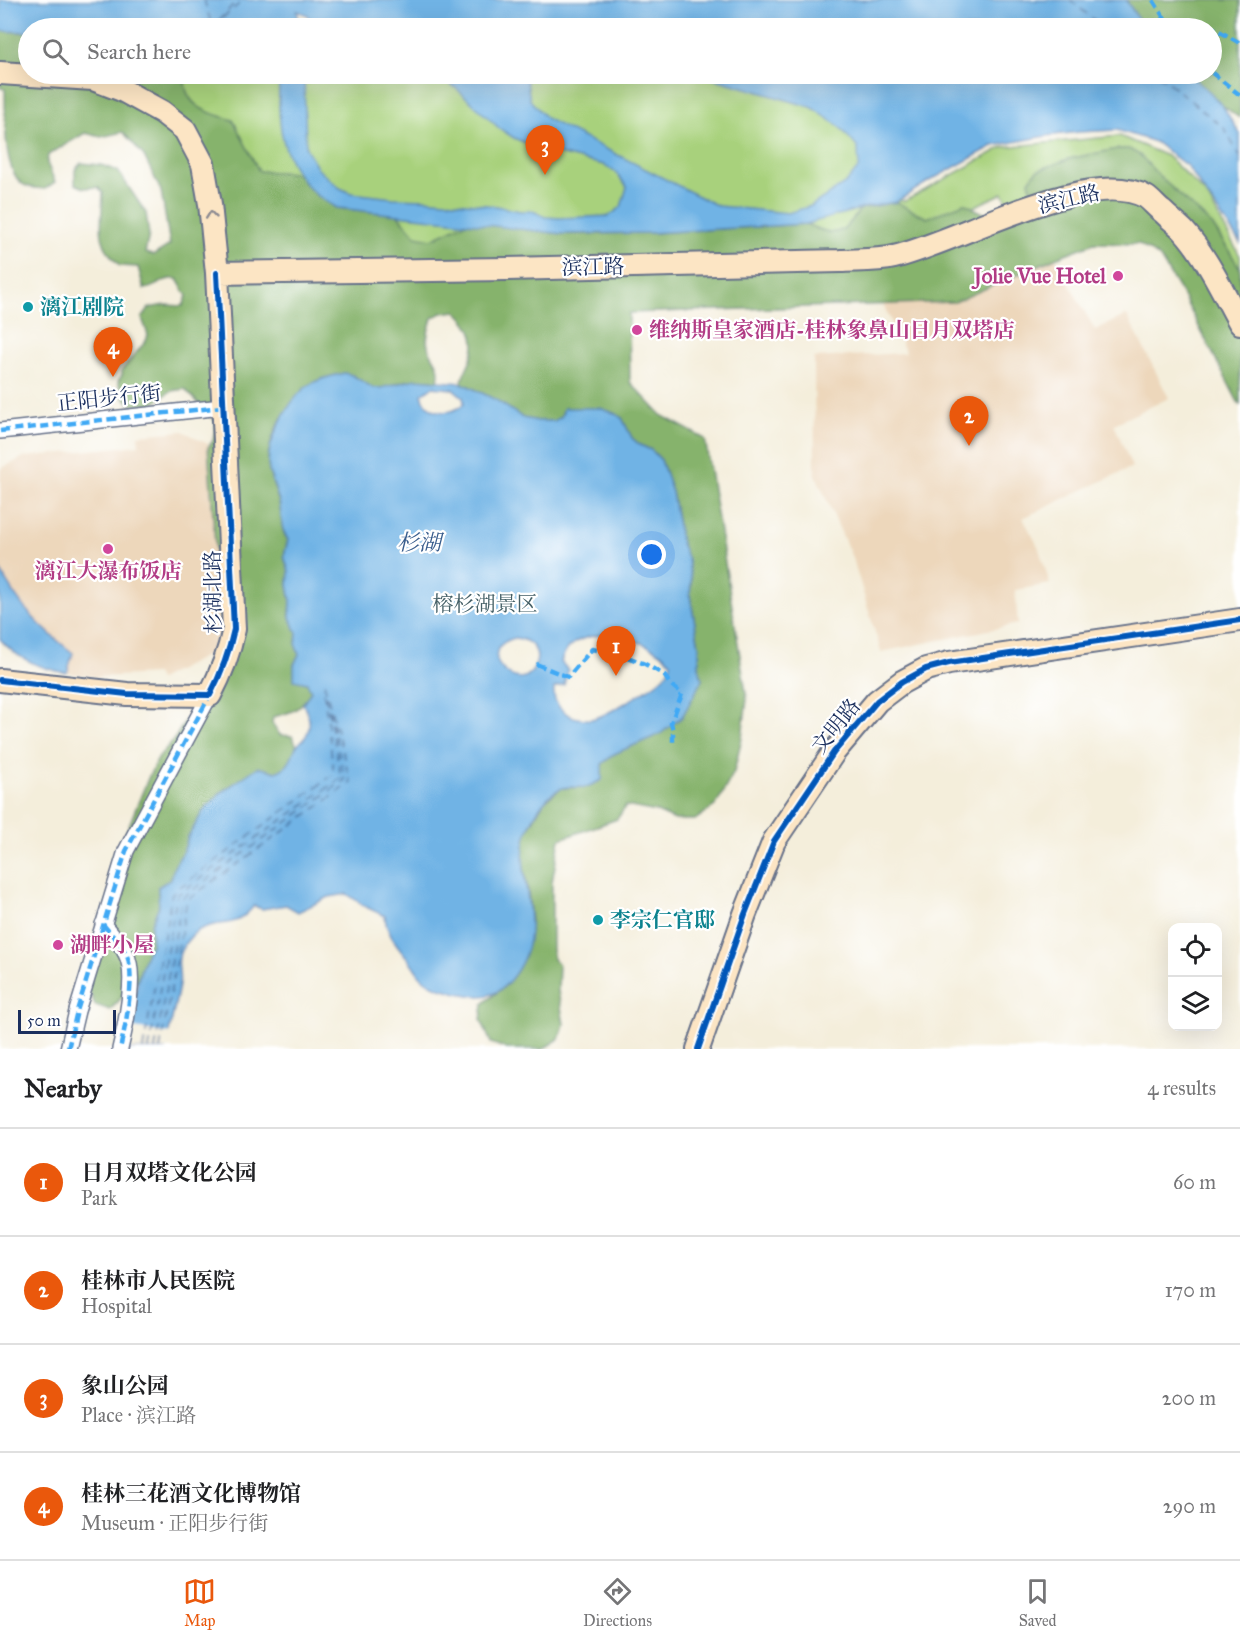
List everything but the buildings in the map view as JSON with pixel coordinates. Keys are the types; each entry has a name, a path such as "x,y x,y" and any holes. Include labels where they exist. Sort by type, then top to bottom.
{"street":[{"path":"0,73 18,74"},
{"path":"106,84 162,112 185,130 203,164 210,204 217,273"},
{"name":"滨江路","path":"217,273 507,269 893,258 950,239 1004,216 1053,199 1099,188 1120,190 1145,197 1184,231 1215,277 1240,323"},
{"name":"杉湖北路","path":"68,1049 126,850 220,676 229,653 234,629 217,273"},
{"name":"正阳步行街","path":"0,431 222,407"},
{"name":"文明路","path":"699,1049 745,914 774,842 834,752 877,701 902,682 926,669 949,663 1240,620"},
{"name":"文明路","path":"714,1049 773,878 785,851 859,743 887,709 909,693 932,681 951,675 1240,636"},
{"path":"0,680 127,694 210,695"},
{"path":"103,924 128,956 130,984 120,1049"}],"shaded area":[{"path":"1055,258 1095,330 1127,315 1169,398 1114,424 1132,467 1023,518 1038,546 1050,584 1015,590 1018,624 881,652 854,562 815,473 814,358 906,353 883,304 955,302"},
{"name":"漓江大瀑布饭店","path":"183,431 208,444 221,628 219,649 159,680 156,674 97,677 49,670 28,661 4,645 0,639 0,469 24,457 139,445 138,435"}],"green space":[{"path":"1126,0 1240,0 1240,118 1199,84 1222,84 1222,18 1138,18"},
{"path":"0,31 18,32 18,84 185,84 192,101 198,106 233,120 259,171 298,173 314,193 337,208 397,214 416,236 432,239 467,222 563,234 650,233 806,224 825,231 838,232 848,225 860,209 896,202 927,218 964,203 987,215 1032,196 1029,181 1036,171 1068,159 1117,149 1129,149 1140,155 1159,176 1213,226 1240,268 1240,406 1182,294 1160,258 1139,244 1094,243 955,302 629,313 630,382 661,415 705,439 747,699 742,738 734,772 716,805 695,820 675,820 657,812 626,806 617,819 560,839 552,882 552,949 553,959 559,965 558,991 564,1024 559,1039 543,1049 507,1049 491,1043 481,1020 483,1004 506,985 517,971 531,922 522,858 525,835 544,802 561,788 587,787 602,764 614,754 682,717 702,680 699,667 699,646 690,596 691,581 688,560 681,543 672,492 661,460 651,450 632,438 622,418 564,408 561,417 554,421 523,418 496,400 462,383 473,353 474,340 470,328 456,311 442,313 432,318 427,343 438,366 438,381 410,380 376,388 347,374 320,380 310,385 290,405 275,432 268,458 269,470 281,510 283,529 288,540 284,556 289,572 290,617 297,633 296,646 299,654 294,665 312,691 291,712 273,717 272,723 280,735 292,736 297,746 287,767 276,772 258,768 222,791 204,810 188,837 171,879 158,887 159,906 151,925 152,944 142,971 132,987 110,1010 95,1005 88,988 116,893 110,873 113,859 159,757 175,738 187,717 216,697 221,628 208,447 213,441 216,422 185,389 171,391 151,405 132,405 124,398 118,381 122,370 146,341 148,335 142,318 149,308 165,305 183,306 187,296 177,279 167,280 144,289 138,267 120,266 112,257 106,249 101,232 103,193 98,187 84,188 75,184 75,170 81,163 101,165 118,171 146,213 149,235 145,253 154,255 170,245 161,191 144,156 123,132 101,137 85,133 48,155 47,163 55,182 45,189 27,186 19,181 10,162 5,124 5,89 0,88"},
{"path":"141,84 770,84 817,100 873,148 864,196 905,201 1003,147 1120,136 1167,156 1206,194 1240,256 1240,287 1060,181 1008,203 1003,193 935,225 896,237 232,253"}],"water":[{"path":"0,0 1126,0 1138,18 309,18 308,15 297,11 298,18 18,18 18,32 0,31"},
{"path":"279,84 304,84 306,148 318,169 340,188 351,193 496,206 533,211 545,217 609,216 621,207 627,187 616,173 604,165 542,150 514,138 500,129 450,84 527,84 530,100 547,119 718,206 788,213 811,206 846,183 859,167 858,148 839,126 811,107 732,84 1200,84 1224,108 1240,134 1240,243 1187,166 1155,142 1117,130 1046,136 993,146 896,202 867,207 806,224 650,233 563,234 337,208 313,192 301,179 282,137"},
{"name":"杉湖","path":"344,373 352,375 373,388 416,379 462,383 496,400 523,418 538,421 554,421 561,417 564,408 600,408 622,418 632,438 651,450 661,460 672,492 681,543 688,560 691,581 690,596 699,646 699,667 702,680 682,717 660,734 614,754 602,764 602,780 587,786 566,787 558,790 537,811 525,840 523,859 530,918 529,938 524,958 511,979 499,991 479,996 454,992 432,985 419,975 392,938 385,916 347,894 329,897 298,912 286,905 262,909 254,906 241,919 198,931 184,945 179,957 179,985 165,1049 127,1049 138,980 146,954 152,944 151,925 159,906 158,887 171,879 188,837 204,810 222,792 258,767 276,772 285,767 308,732 309,720 303,704 311,691 307,683 294,680 294,665 299,654 296,646 297,633 290,617 289,572 284,556 288,540 282,526 279,501 268,460 278,426 298,395 314,382","holes":["432,387 453,389 463,397 464,404 446,412 434,410 424,401 422,394","611,634 651,647 671,662 670,668 659,681 615,709 591,719 575,717 561,709 554,697 554,688 564,685 568,670 561,662 568,648 574,643 588,637","515,638 532,645 537,658 530,674 521,678 512,676 503,670 498,662 497,653 502,644"]},
{"path":"0,569 14,594 31,616 73,653 67,673 31,662 14,652 0,639"}],"pier":[{"path":"128,1027 172,1034 168,1049 124,1049"}],"ferry route":[{"path":"204,0 210,18"},
{"path":"221,18 238,0"},
{"path":"223,18 244,0"},
{"path":"1070,0 1092,18"},
{"path":"1170,84 1224,128 1240,157"},
{"path":"160,1049 187,900 351,783 323,679"},
{"path":"143,1049 172,893 334,774 323,686"},
{"path":"149,1049 177,895 341,778 325,692"},
{"path":"155,1049 182,898 345,780 328,703"}],"marked path":[{"path":"1153,0 1164,18"},
{"path":"1222,33 1240,43"},
{"path":"1222,81 1240,95"},
{"path":"0,431 222,407"},
{"path":"536,664 568,677 592,649 622,655 664,675 670,684 682,694 671,723 673,746"},
{"path":"68,1049 77,1011 126,851 210,695"},
{"path":"103,924 121,946 129,963 129,1001 120,1049"}],"cycle path":[{"path":"0,680 127,694 210,695 224,663 234,629 217,273"},
{"path":"698,1049 745,914 774,841 834,752 877,701 902,682 926,669 949,663 1240,620"}],"place":[{"name":"象山公园","path":"545,175"},
{"name":"Jolie Vue Hotel","path":"1118,276"},
{"name":"漓江剧院","path":"28,307"},
{"name":"维纳斯皇家酒店-桂林象鼻山日月双塔店","path":"637,330"},
{"name":"桂林三花酒文化博物馆","path":"113,377"},
{"name":"桂林市人民医院","path":"969,446"},
{"name":"漓江大瀑布饭店","path":"108,549"},
{"name":"日月双塔文化公园","path":"616,676"},
{"name":"李宗仁官邸","path":"598,920"},
{"name":"湖畔小屋","path":"58,945"}],"park label":[{"name":"榕杉湖景区","path":"485,604"}]}
